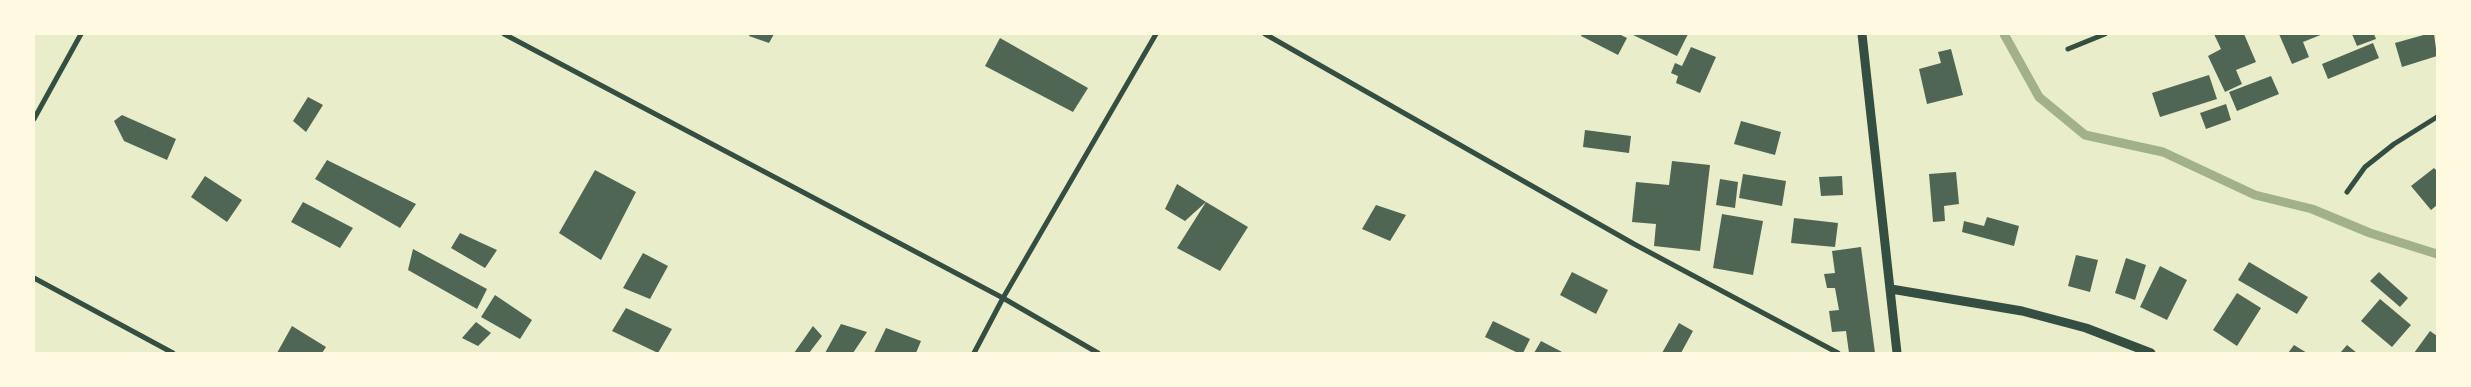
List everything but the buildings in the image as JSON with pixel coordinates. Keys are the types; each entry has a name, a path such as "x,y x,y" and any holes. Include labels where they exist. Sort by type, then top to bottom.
{"street":[{"path":"34,120 81,34"},
{"path":"504,34 1003,298 1098,353"},
{"path":"974,353 1003,298 1156,34"},
{"path":"1265,34 1634,244 1838,353"},
{"path":"1862,34 1897,353"},
{"path":"2068,48 2105,34"},
{"path":"2348,192 2365,168 2394,144 2437,117"},
{"path":"34,278 172,353"},
{"path":"1891,289 2022,311 2086,328 2151,353"}],"waterway":[{"path":"2004,34 2039,97 2085,135 2163,152 2255,195 2312,209 2370,233 2437,254"}]}
